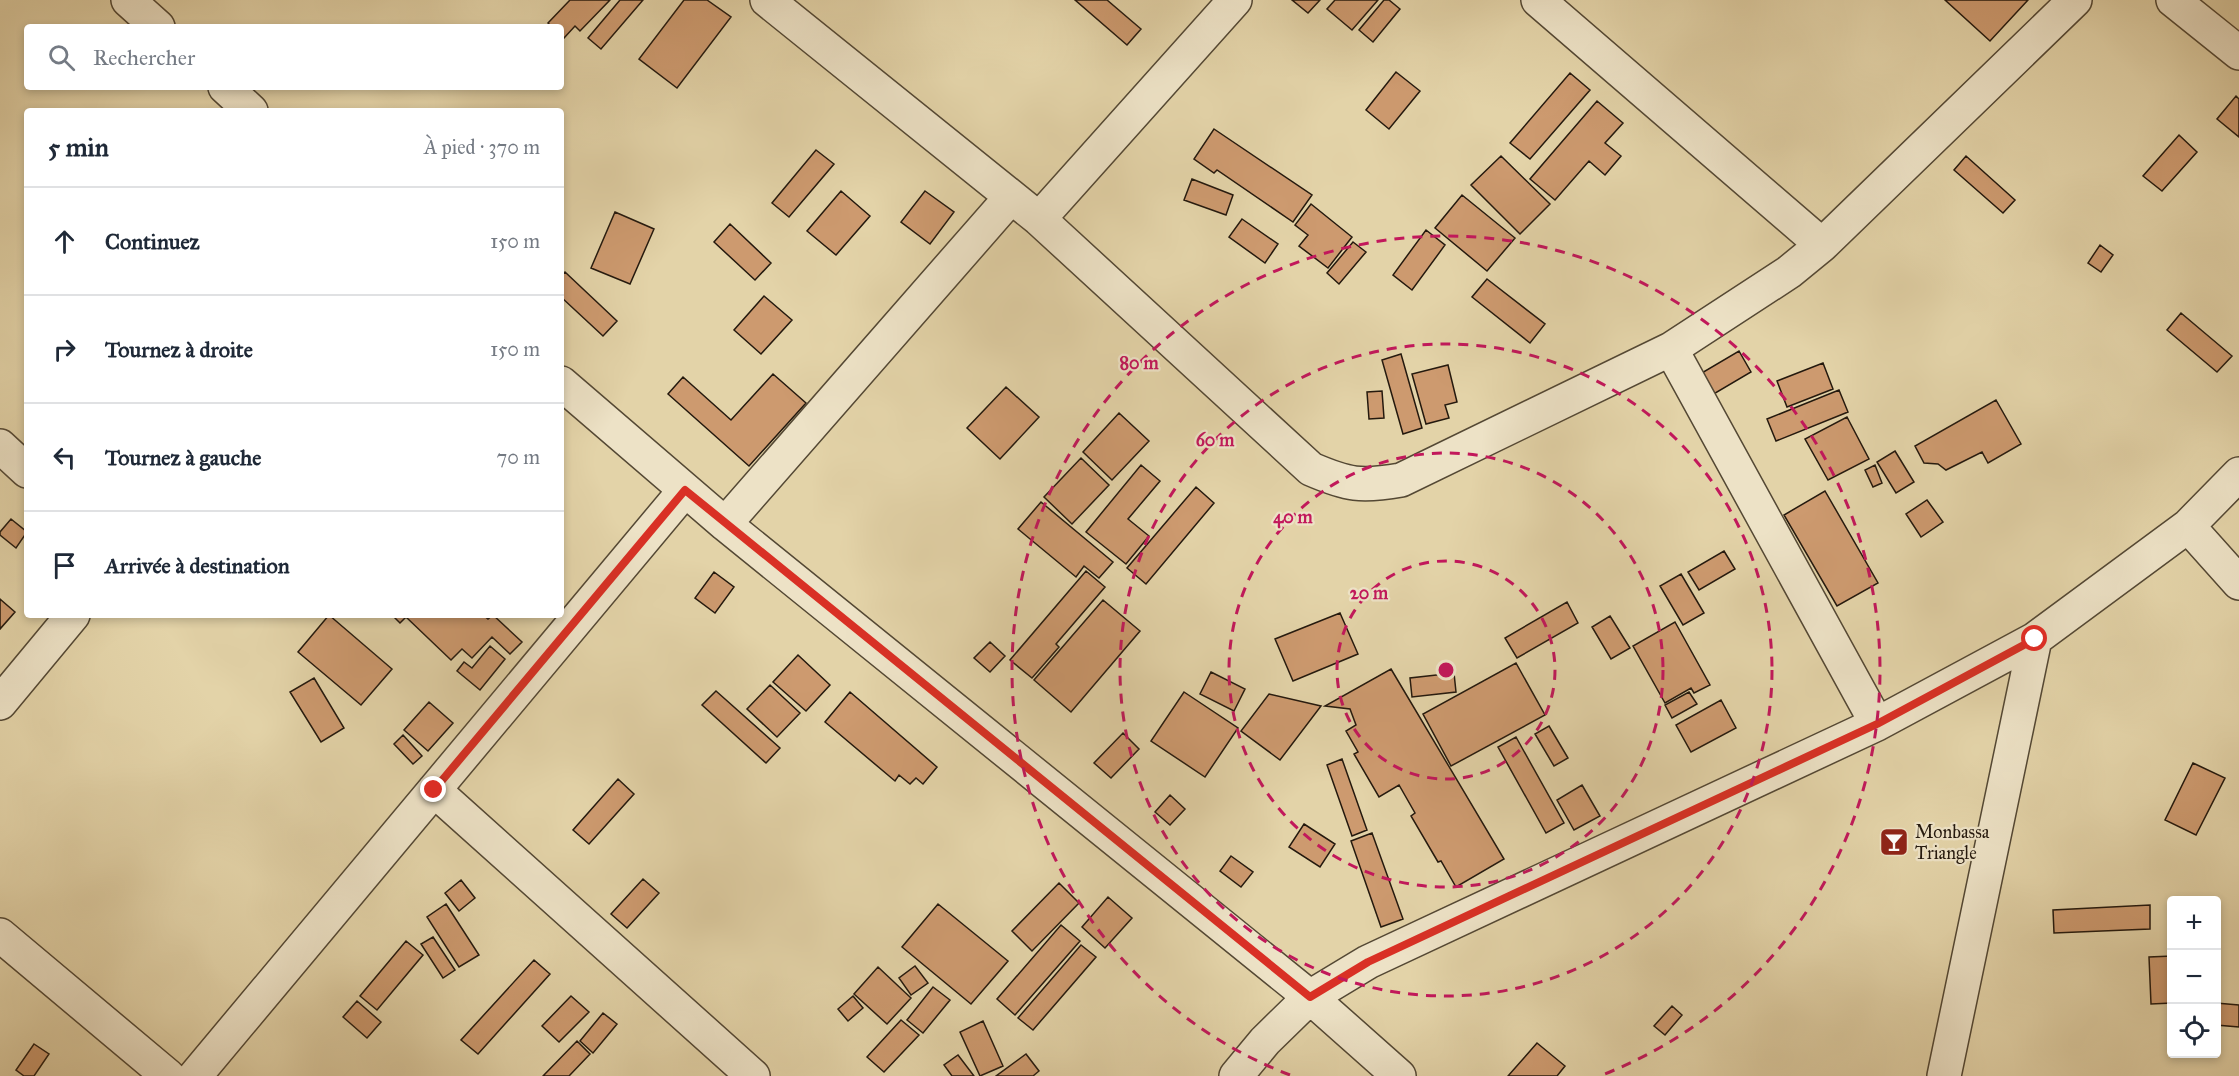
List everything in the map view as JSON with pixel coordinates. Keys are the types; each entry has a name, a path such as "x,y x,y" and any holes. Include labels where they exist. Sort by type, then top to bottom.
{"street":[{"path":"128,0 155,24"},
{"path":"766,0 1039,219 1311,469 1356,485 1401,480 1671,349 1789,272 1821,245 2075,0"},
{"path":"1039,219 1235,0"},
{"path":"1538,0 1821,245"},
{"path":"2174,0 2239,53"},
{"path":"228,90 248,108"},
{"path":"725,524 1011,196"},
{"path":"1671,349 1877,724"},
{"path":"564,386 725,524 1310,997 1400,1076"},
{"path":"0,446 24,468"},
{"path":"1236,1076 1265,1041 1310,997 1368,962 1877,724 2035,639 2188,526 2239,474"},
{"path":"195,1076 685,490"},
{"path":"2188,526 2239,583"},
{"path":"0,703 71,618"},
{"path":"1944,1076 2035,639"},
{"path":"434,790 752,1076"},
{"path":"0,935 168,1076"}],"building":[{"path":"570,0 610,0 580,31 575,26 564,38 564,24 548,23"},
{"path":"620,0 643,0 601,49 588,38"},
{"path":"684,0 707,0 731,17 677,88 639,59"},
{"path":"1075,0 1107,0 1141,29 1127,45"},
{"path":"1292,0 1320,0 1308,13"},
{"path":"1335,0 1378,0 1352,30 1327,9"},
{"path":"1384,0 1389,0 1400,9 1373,42 1359,30"},
{"path":"1945,0 2028,0 1990,41"},
{"path":"1396,72 1420,91 1389,129 1366,110"},
{"path":"1570,73 1590,90 1530,159 1510,143"},
{"path":"2236,96 2239,99 2239,137 2217,119"},
{"path":"1597,101 1623,123 1605,143 1621,156 1605,175 1589,161 1555,200 1530,179"},
{"path":"1214,129 1312,195 1293,222 1217,170 1214,173 1194,159"},
{"path":"2179,135 2197,152 2162,191 2143,176"},
{"path":"816,150 834,164 789,217 772,203"},
{"path":"1501,156 1550,204 1520,234 1471,185"},
{"path":"1966,156 2015,200 2003,213 1954,170"},
{"path":"1192,179 1233,195 1226,215 1184,200"},
{"path":"841,191 870,216 836,255 807,231"},
{"path":"925,191 954,212 930,244 901,222"},
{"path":"1462,195 1515,238 1487,271 1435,228"},
{"path":"1311,204 1352,237 1328,268 1299,246 1308,235 1295,225"},
{"path":"615,212 654,229 630,284 591,268"},
{"path":"1242,219 1278,244 1265,263 1229,237"},
{"path":"730,224 771,263 755,280 714,242"},
{"path":"1426,230 1445,245 1412,290 1393,275"},
{"path":"1353,242 1366,252 1339,284 1327,273"},
{"path":"2100,245 2113,255 2101,272 2088,263"},
{"path":"564,273 617,321 603,336 564,300"},
{"path":"1487,279 1545,324 1530,343 1472,297"},
{"path":"764,296 792,320 761,354 734,330"},
{"path":"2181,313 2232,356 2217,372 2167,330"},
{"path":"1739,351 1751,372 1712,395 1700,374"},
{"path":"1401,354 1422,428 1403,434 1382,360"},
{"path":"1823,363 1833,389 1787,407 1777,381"},
{"path":"1448,365 1457,402 1445,405 1449,418 1426,424 1412,374"},
{"path":"773,374 806,403 749,466 668,394 683,377 731,420"},
{"path":"1006,387 1039,417 1000,459 967,428"},
{"path":"1839,390 1848,412 1776,441 1767,419"},
{"path":"1382,391 1384,418 1369,419 1367,392"},
{"path":"1996,400 2021,444 1988,463 1982,452 1946,470 1938,464 1924,463 1915,446"},
{"path":"1119,413 1149,441 1112,480 1083,452"},
{"path":"1847,417 1869,459 1828,480 1805,439"},
{"path":"1895,451 1914,482 1896,493 1877,462"},
{"path":"1081,458 1109,485 1072,524 1044,497"},
{"path":"1141,465 1160,481 1128,519 1149,536 1126,564 1086,532"},
{"path":"1875,465 1882,483 1873,487 1865,470"},
{"path":"1196,487 1214,503 1146,584 1127,568"},
{"path":"1825,491 1878,583 1837,606 1784,515"},
{"path":"1927,500 1943,522 1921,537 1906,514"},
{"path":"1041,502 1113,562 1099,578 1084,566 1076,577 1018,529"},
{"path":"11,519 24,530 24,536 16,548 0,535"},
{"path":"1724,551 1735,569 1699,590 1688,572"},
{"path":"1086,571 1105,587 1056,644 1059,647 1032,678 1010,660"},
{"path":"714,572 734,587 715,613 695,598"},
{"path":"1681,574 1704,613 1683,625 1660,586"},
{"path":"0,599 15,612 0,629"},
{"path":"1103,600 1140,631 1071,712 1034,680"},
{"path":"1567,602 1578,623 1517,658 1505,638"},
{"path":"1340,613 1358,654 1293,681 1275,639"},
{"path":"1610,616 1630,648 1611,659 1592,627"},
{"path":"326,618 332,618 392,669 361,705 298,652"},
{"path":"395,618 405,618 400,623"},
{"path":"407,618 496,618 522,642 510,654 492,637 472,658 462,649 451,660"},
{"path":"1675,622 1710,685 1694,693 1691,688 1665,703 1633,646"},
{"path":"990,642 1005,656 990,672 974,658"},
{"path":"490,646 505,659 480,690 457,671 464,662 472,668"},
{"path":"798,655 830,685 806,711 773,682"},
{"path":"1516,663 1545,715 1451,766 1423,714"},
{"path":"1391,669 1504,859 1456,887 1441,861 1438,862 1411,816 1415,813 1399,785 1379,797 1354,754 1358,752 1346,731 1356,725 1350,709 1325,706"},
{"path":"1211,672 1245,689 1234,711 1200,694"},
{"path":"1454,673 1456,692 1412,697 1410,678"},
{"path":"314,678 344,728 321,742 290,692"},
{"path":"770,685 800,713 777,737 747,709"},
{"path":"716,691 780,748 766,763 702,705"},
{"path":"850,692 937,767 923,784 916,778 910,784 899,775 895,781 825,722"},
{"path":"1184,692 1238,728 1205,777 1151,741"},
{"path":"1689,692 1697,704 1672,718 1665,705"},
{"path":"1269,694 1321,706 1280,760 1241,731"},
{"path":"1721,700 1736,728 1691,752 1676,725"},
{"path":"429,702 453,723 428,751 404,730"},
{"path":"1549,726 1568,758 1554,766 1535,734"},
{"path":"1123,733 1139,749 1111,778 1094,763"},
{"path":"403,735 422,756 413,764 394,744"},
{"path":"1516,737 1564,823 1546,833 1498,747"},
{"path":"1342,759 1367,830 1352,836 1327,765"},
{"path":"2193,763 2225,778 2196,835 2165,820"},
{"path":"618,779 634,794 589,844 573,830"},
{"path":"1582,785 1600,816 1574,830 1557,800"},
{"path":"1170,795 1185,809 1170,825 1155,812"},
{"path":"1304,824 1335,844 1320,867 1289,847"},
{"path":"1372,833 1403,919 1381,927 1351,841"},
{"path":"1231,856 1253,872 1241,887 1220,871"},
{"path":"643,879 659,893 627,928 611,914"},
{"path":"461,880 475,898 459,911 445,893"},
{"path":"1059,883 1079,903 1032,951 1012,931"},
{"path":"1108,897 1132,918 1105,948 1082,927"},
{"path":"446,904 479,955 459,967 427,917"},
{"path":"938,904 1008,961 971,1004 902,947"},
{"path":"2150,905 2150,929 2054,933 2053,910"},
{"path":"1061,925 1080,941 1015,1015 997,999"},
{"path":"433,937 455,970 443,978 421,944"},
{"path":"406,941 423,955 377,1010 360,996"},
{"path":"1081,945 1096,957 1033,1030 1018,1018"},
{"path":"2167,956 2167,1003 2151,1004 2149,957"},
{"path":"534,960 550,974 478,1054 461,1040"},
{"path":"915,966 928,983 911,995 899,978"},
{"path":"878,967 911,998 887,1024 854,994"},
{"path":"933,987 950,1000 923,1033 907,1020"},
{"path":"571,996 589,1012 559,1042 542,1026"},
{"path":"853,996 863,1008 848,1021 838,1009"},
{"path":"357,1001 381,1022 367,1038 343,1017"},
{"path":"2221,1003 2239,1005 2239,1027 2221,1025"},
{"path":"1672,1006 1682,1015 1665,1035 1654,1026"},
{"path":"603,1013 617,1024 593,1053 580,1041"},
{"path":"901,1020 919,1035 884,1072 867,1057"},
{"path":"983,1021 1003,1066 980,1076 960,1032"},
{"path":"577,1041 590,1054 569,1076 543,1076"},
{"path":"1537,1043 1565,1066 1557,1076 1508,1076"},
{"path":"34,1044 49,1054 34,1076 24,1076 16,1070"},
{"path":"1026,1054 1039,1071 1033,1076 996,1076"},
{"path":"958,1055 974,1076 952,1076 944,1065"}],"place":[{"name":"Monbassa Triangle","path":"1894,842"}],"route":[{"path":"434,790 685,490 1310,997 1368,962 1877,724 2035,639"}]}
